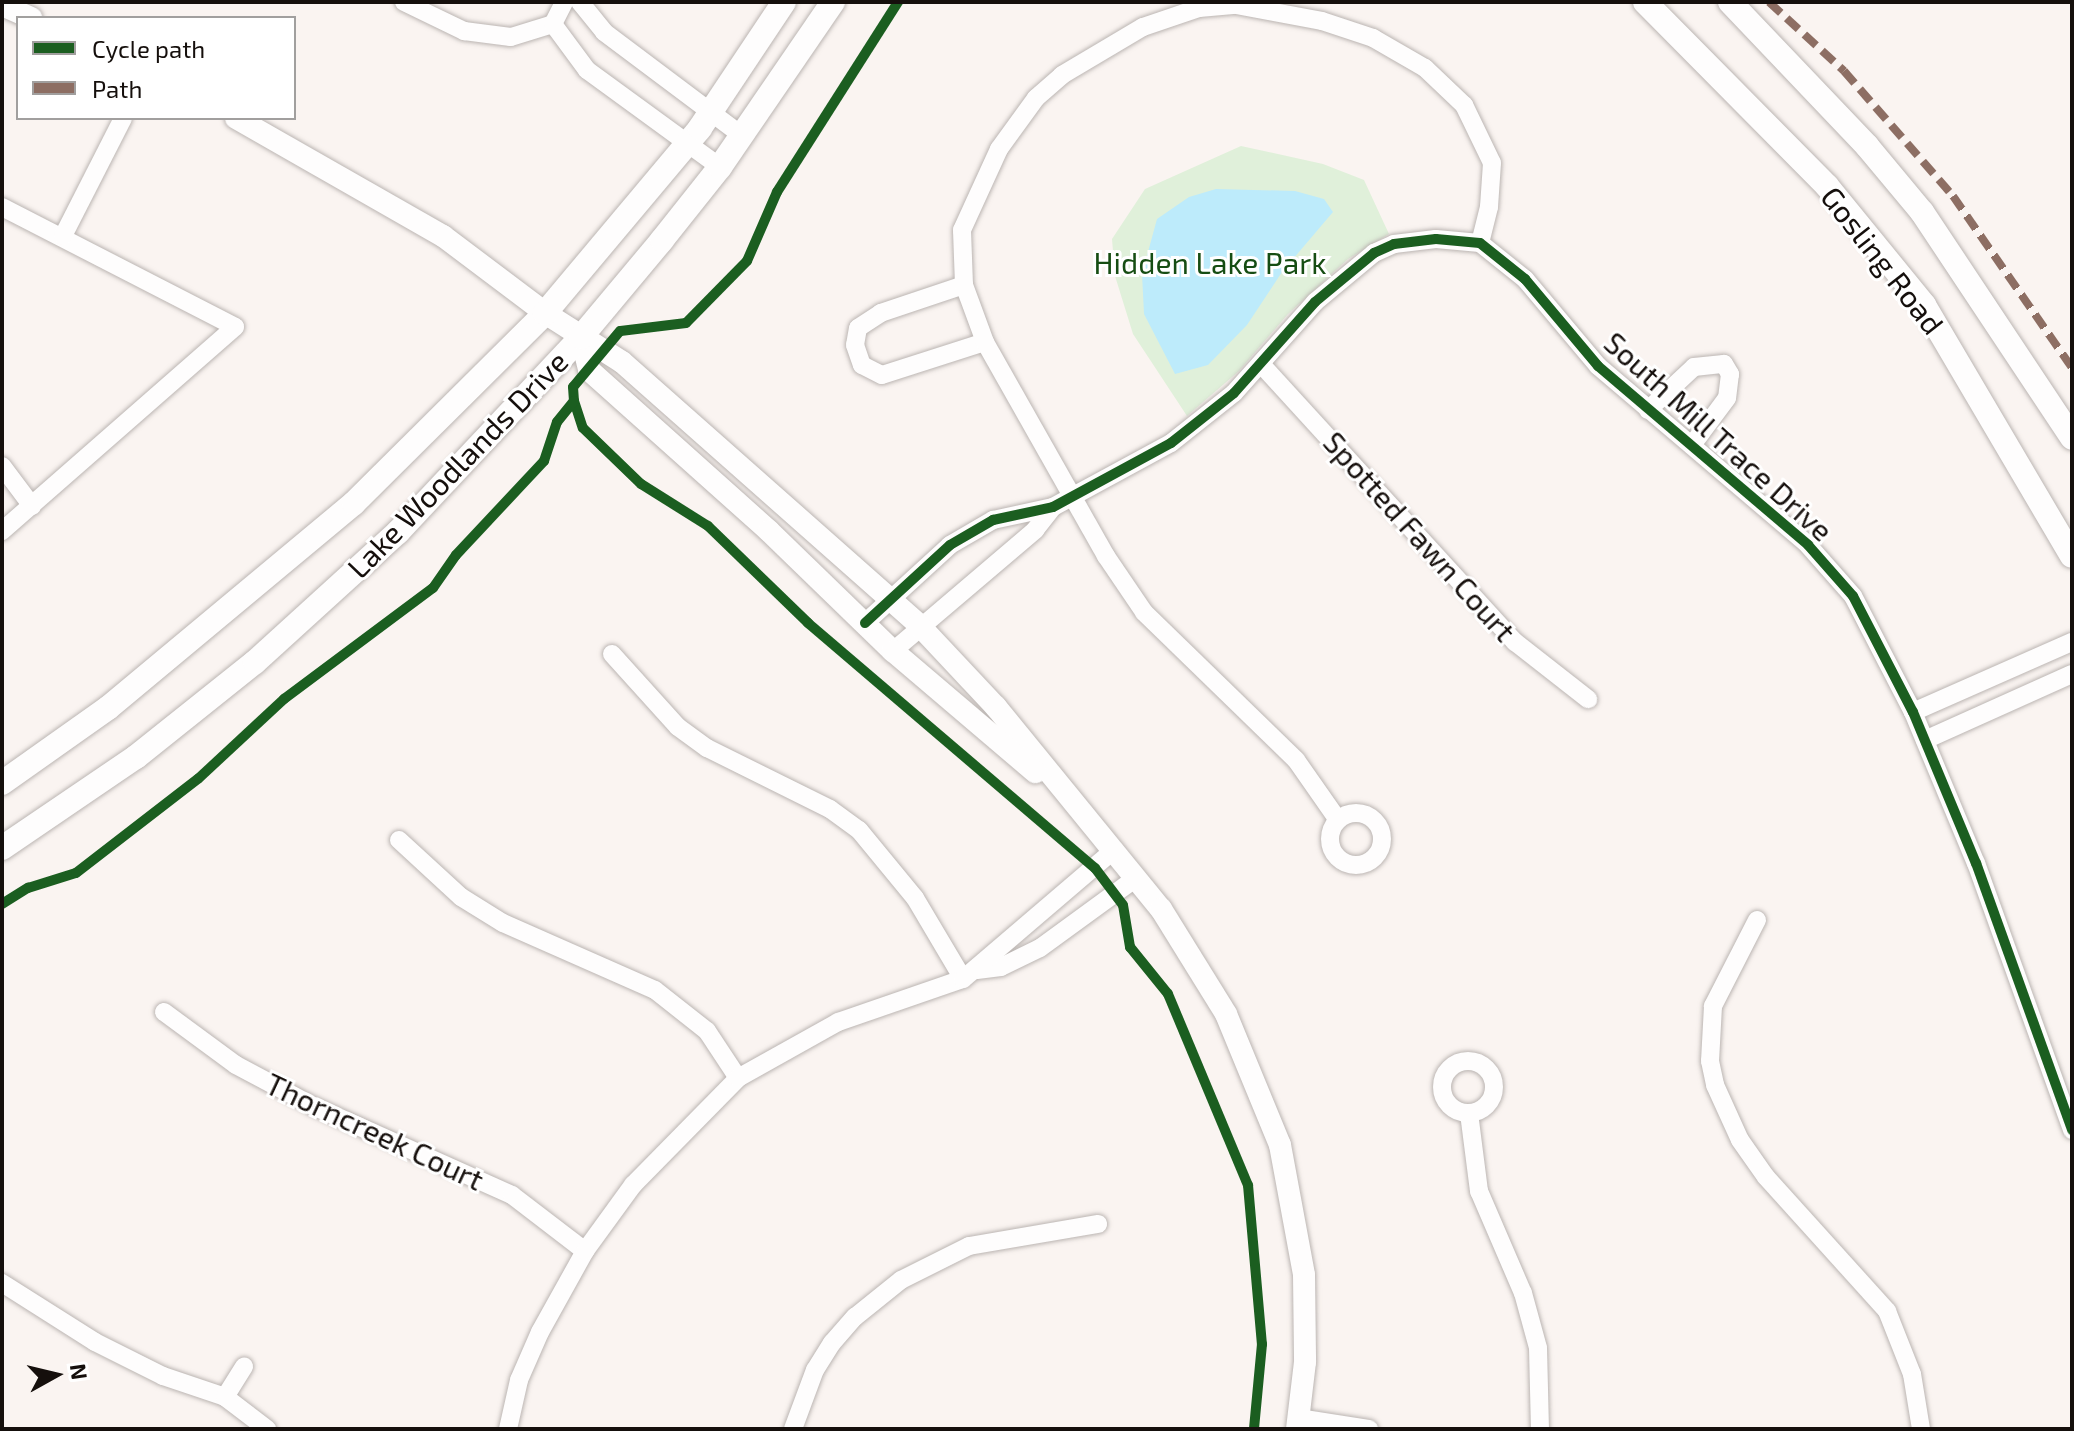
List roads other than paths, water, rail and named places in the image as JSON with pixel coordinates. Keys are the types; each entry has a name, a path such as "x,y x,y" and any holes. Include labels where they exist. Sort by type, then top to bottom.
{"main road":[{"name":"Lake Woodlands Drive","path":"2,783 133,688 354,503 545,313 688,143 784,2"},
{"name":"Lake Woodlands Drive","path":"2,848 136,757 255,662 398,532 581,337 720,167 833,2"},
{"name":"Gosling Road","path":"1645,2 1827,186 1924,305 2072,556"},
{"name":"Gosling Road","path":"1730,2 1867,146 1922,212 2072,438"}],"street":[{"path":"404,2 464,31 511,37 553,24 564,2"},
{"path":"580,2 604,32 741,135"},
{"path":"865,623 950,545 993,520 1053,507 1070,499 1171,443 1261,364 1315,302 1374,253 1394,244 1436,239 1480,243 1489,207 1492,163 1464,105 1425,68 1373,38 1322,21 1235,3 1197,5 1115,41 1036,98 999,149 969,208 961,253 964,285 985,342 1070,499 1144,612 1296,760 1338,820"},
{"path":"2,5 27,16"},
{"path":"553,24 587,70 720,167"},
{"path":"63,236 122,120"},
{"path":"240,120 443,236 545,313 622,362 919,625 996,707 1136,878 1199,966 1226,1014 1280,1145 1304,1275 1306,1348 1298,1424 1369,1429"},
{"path":"2,207 235,327 2,531"},
{"name":"South Mill Trace Drive","path":"1480,243 1525,279 1598,366 1830,567 1860,608 1925,740 2014,962 2072,1130"},
{"path":"964,285 881,313 858,328 855,345 862,365 882,375 985,342"},
{"path":"581,337 589,370 893,651 1073,804"},
{"name":"Spotted Fawn Court","path":"1261,364 1515,642 1588,699"},
{"name":"South Mill Trace Drive","path":"1648,410 1694,367 1724,364 1730,374 1727,398 1692,445"},
{"path":"2,466 32,506"},
{"path":"893,651 919,625 1035,530 1053,507"},
{"path":"1913,712 2072,642"},
{"path":"612,654 678,727 707,748 791,787 859,830 915,898 970,974"},
{"path":"1925,740 2072,674"},
{"path":"399,840 461,897 503,923 655,990 707,1031 738,1078"},
{"path":"970,974 1113,851"},
{"path":"508,1429 519,1380 540,1332 585,1251 633,1185 738,1078 838,1022 970,974 1001,967 1040,948 1136,878"},
{"path":"1757,920 1713,1006 1710,1061 1715,1085 1740,1140 1766,1177 1887,1311 1912,1374 1921,1429"},
{"name":"Thorncreek Court","path":"164,1012 236,1065 274,1085 512,1195 585,1251"},
{"path":"1469,1113 1479,1191 1523,1293 1534,1334 1542,1385 1540,1429"},
{"path":"793,1429 815,1370 832,1343 855,1317 901,1280 969,1246 1098,1224"},
{"path":"2,1283 95,1342 163,1376 225,1397 267,1429"},
{"path":"225,1397 244,1366"}],"water":[{"path":"1216,189 1295,191 1324,199 1333,212 1282,272 1247,325 1208,365 1175,374 1144,314 1142,274 1157,219 1189,197"}],"park label":[{"name":"Hidden Lake Park","path":"1210,262"}]}
